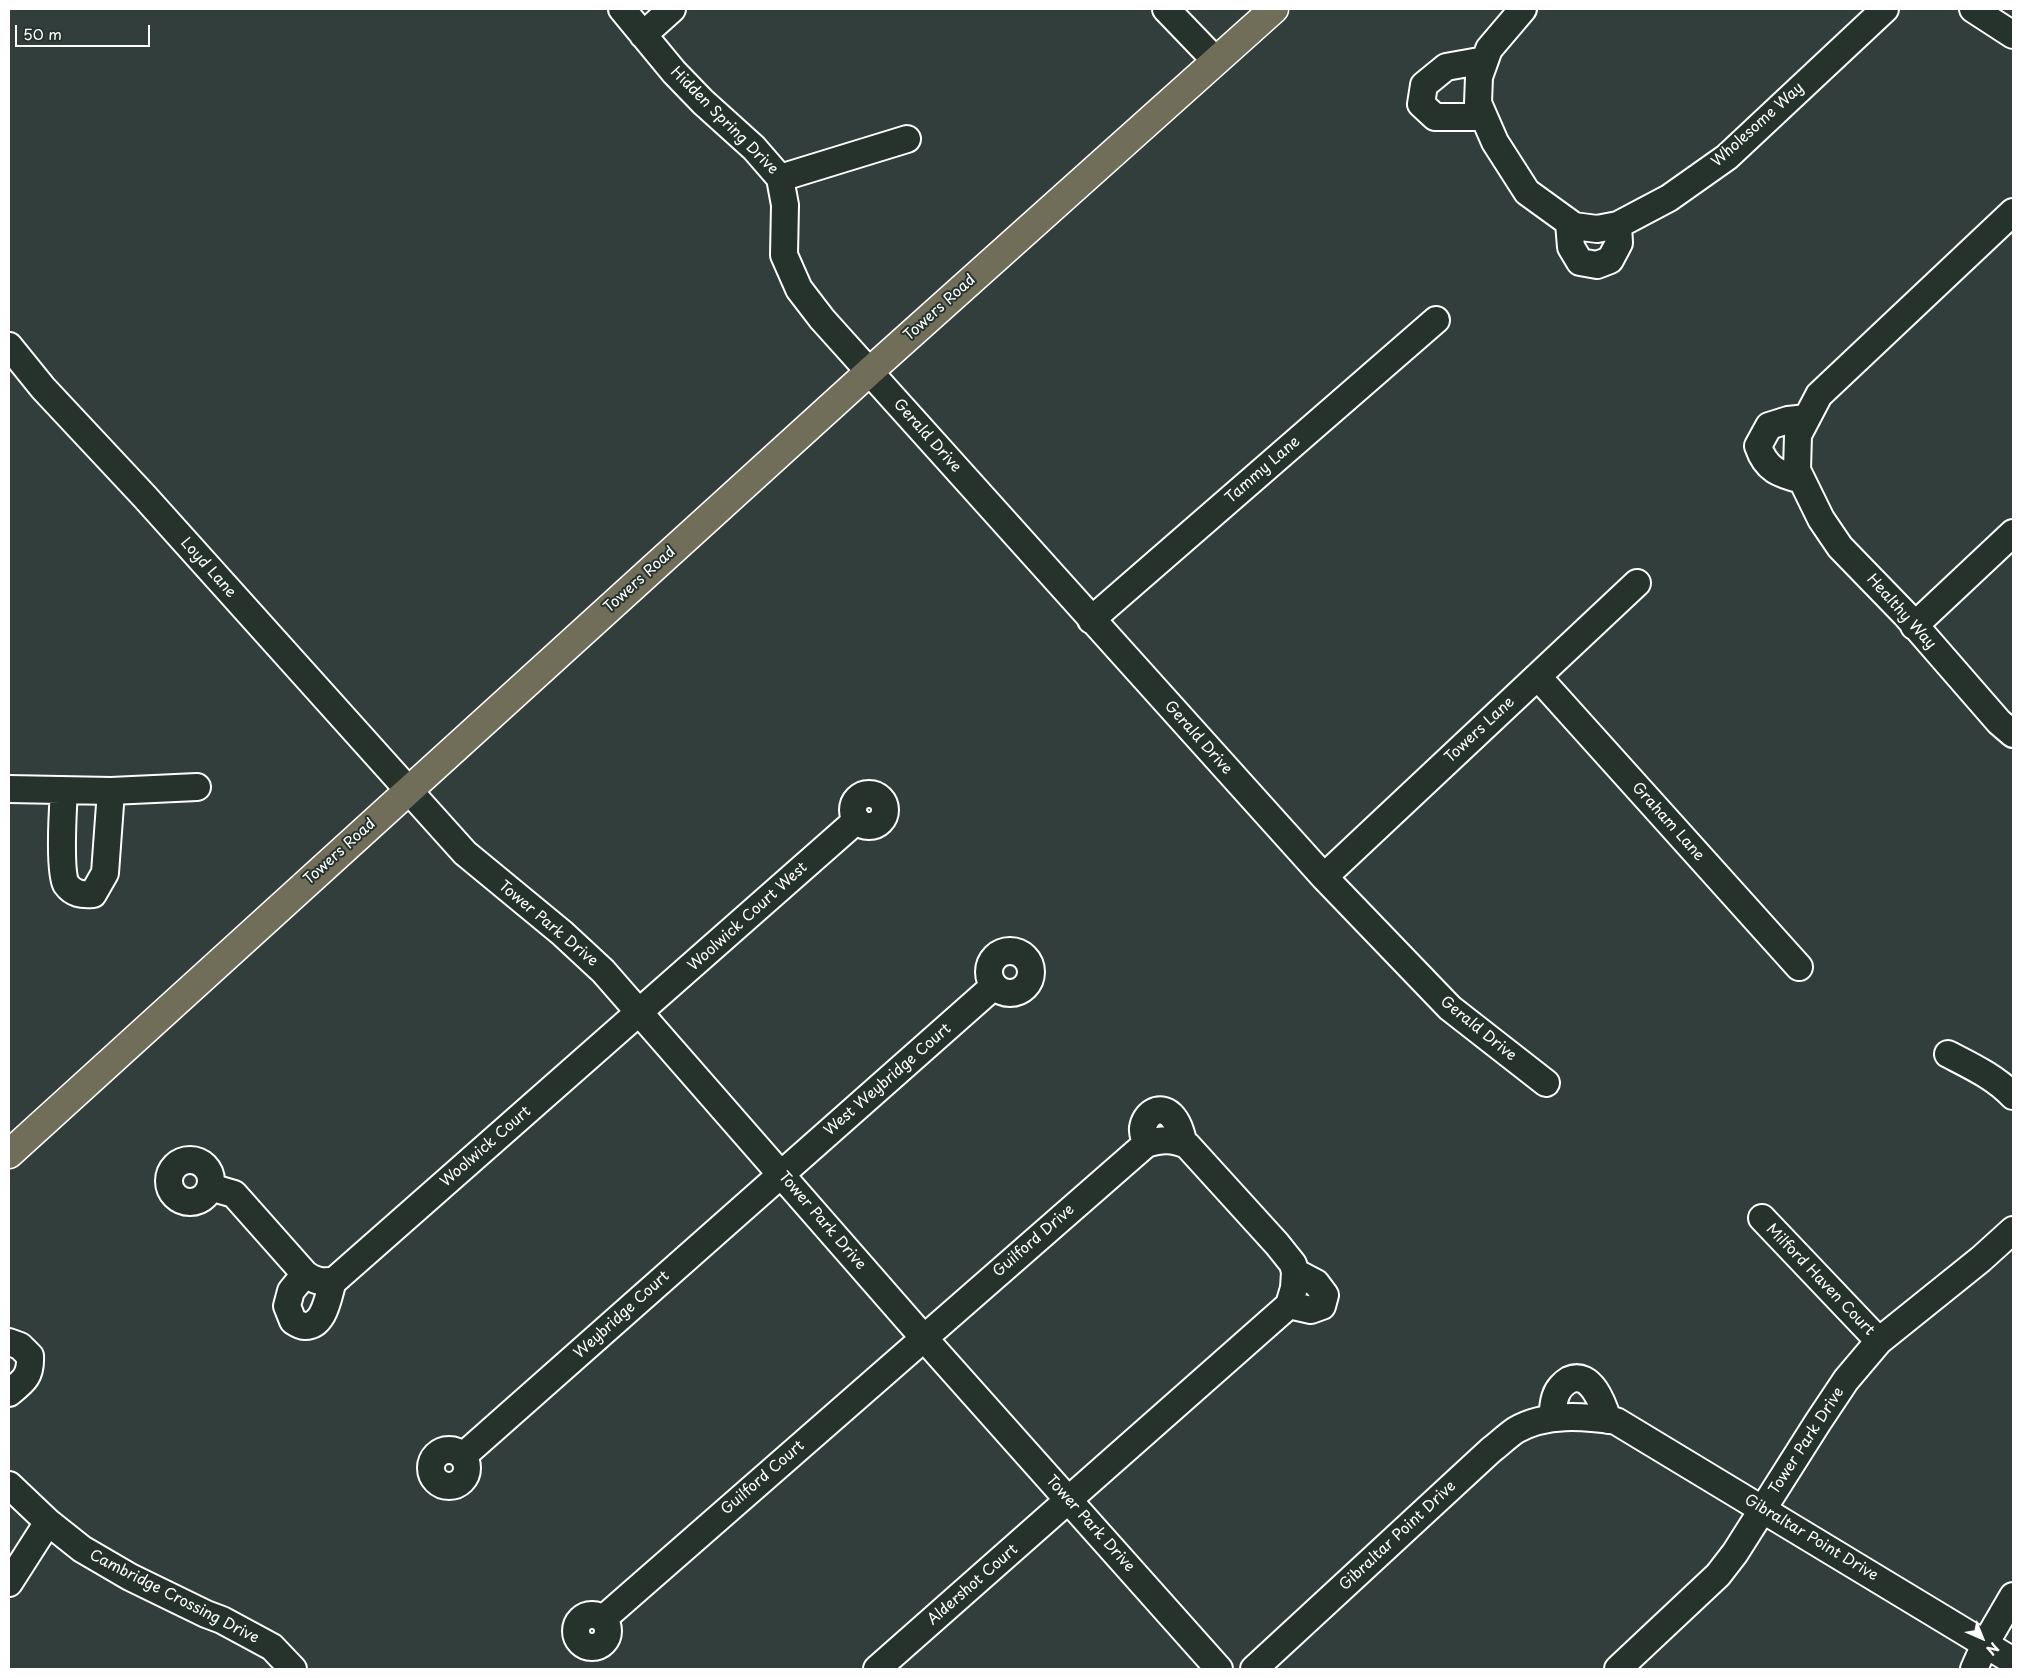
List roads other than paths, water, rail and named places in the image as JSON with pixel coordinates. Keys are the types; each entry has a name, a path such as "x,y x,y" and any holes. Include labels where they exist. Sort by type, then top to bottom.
{"main road":[{"name":"Towers Road","path":"9,1154 869,372 1274,9"}],"street":[{"name":"Hidden Spring Drive","path":"622,9 674,72 703,102 754,148 780,178 785,205 784,255 799,289 822,319 869,372"},
{"path":"643,35 672,9"},
{"path":"1166,9 1216,62"},
{"name":"Wholesome Way","path":"1524,9 1489,49 1480,77 1478,103 1495,142 1527,192 1574,226 1597,229 1618,225 1669,198 1727,157 1885,9"},
{"path":"1973,9 2013,35"},
{"path":"1484,117 1435,117 1421,104 1424,85 1446,67 1485,60"},
{"path":"780,178 907,139"},
{"name":"Healthy Way","path":"2013,212 1819,395 1798,435 1797,470 1821,519 1840,547 1914,626 1999,722 2013,734"},
{"path":"1569,223 1571,247 1580,262 1597,265 1610,260 1619,243 1618,225"},
{"name":"Tammy Lane","path":"1091,620 1436,320"},
{"name":"Loyd Lane","path":"9,346 43,388 152,505 408,791"},
{"name":"Gerald Drive","path":"869,372 1324,877 1450,1008 1546,1083"},
{"path":"1802,480 1777,471 1763,461 1758,446 1769,426 1788,420 1807,418"},
{"path":"1914,626 2013,533"},
{"name":"Towers Lane","path":"1324,877 1637,583"},
{"name":"Graham Lane","path":"1538,677 1799,967"},
{"path":"9,789 111,791 197,787"},
{"path":"64,791 62,847 64,882 71,890 81,895 94,894 105,873 111,791"},
{"name":"Tower Park Drive","path":"408,791 465,853 569,939 603,971 923,1337 1219,1669"},
{"name":"Woolwick Court West","path":"640,1013 857,820"},
{"name":"West Weybridge Court","path":"781,1174 994,986"},
{"name":"Woolwick Court","path":"333,1281 640,1013"},
{"path":"1948,1054 1983,1072 2004,1086 2013,1096"},
{"name":"Guilford Drive","path":"923,1337 1146,1144 1160,1140 1174,1140 1184,1144 1277,1244 1293,1264 1294,1288 1289,1305 1069,1500"},
{"name":"Weybridge Court","path":"463,1456 781,1174"},
{"path":"210,1187 234,1194 305,1274 315,1280 333,1281 323,1314 315,1324 304,1326 293,1321 287,1306 291,1291 305,1274"},
{"name":"Milford Haven Court","path":"1762,1218 1879,1341"},
{"name":"Tower Park Drive","path":"1618,1669 1718,1575 1764,1509 1846,1380 1879,1341 1981,1259 2013,1230"},
{"name":"Guilford Court","path":"604,1620 923,1337"},
{"path":"9,1342 20,1346 30,1356 31,1370 21,1383 9,1393"},
{"path":"1552,1418 1556,1394 1561,1387 1567,1381 1581,1379 1590,1384 1598,1395 1608,1420"},
{"name":"Gibraltar Point Drive","path":"1254,1669 1491,1450 1516,1430 1552,1418 1585,1417 1616,1421 2013,1661"},
{"name":"Cambridge Crossing Drive","path":"9,1485 48,1522 82,1550 130,1577 222,1620 272,1647 293,1669"},
{"name":"Aldershot Court","path":"877,1669 1069,1500"},
{"path":"9,1583 48,1522"},
{"path":"1974,1669 1985,1644 2013,1596"}]}
